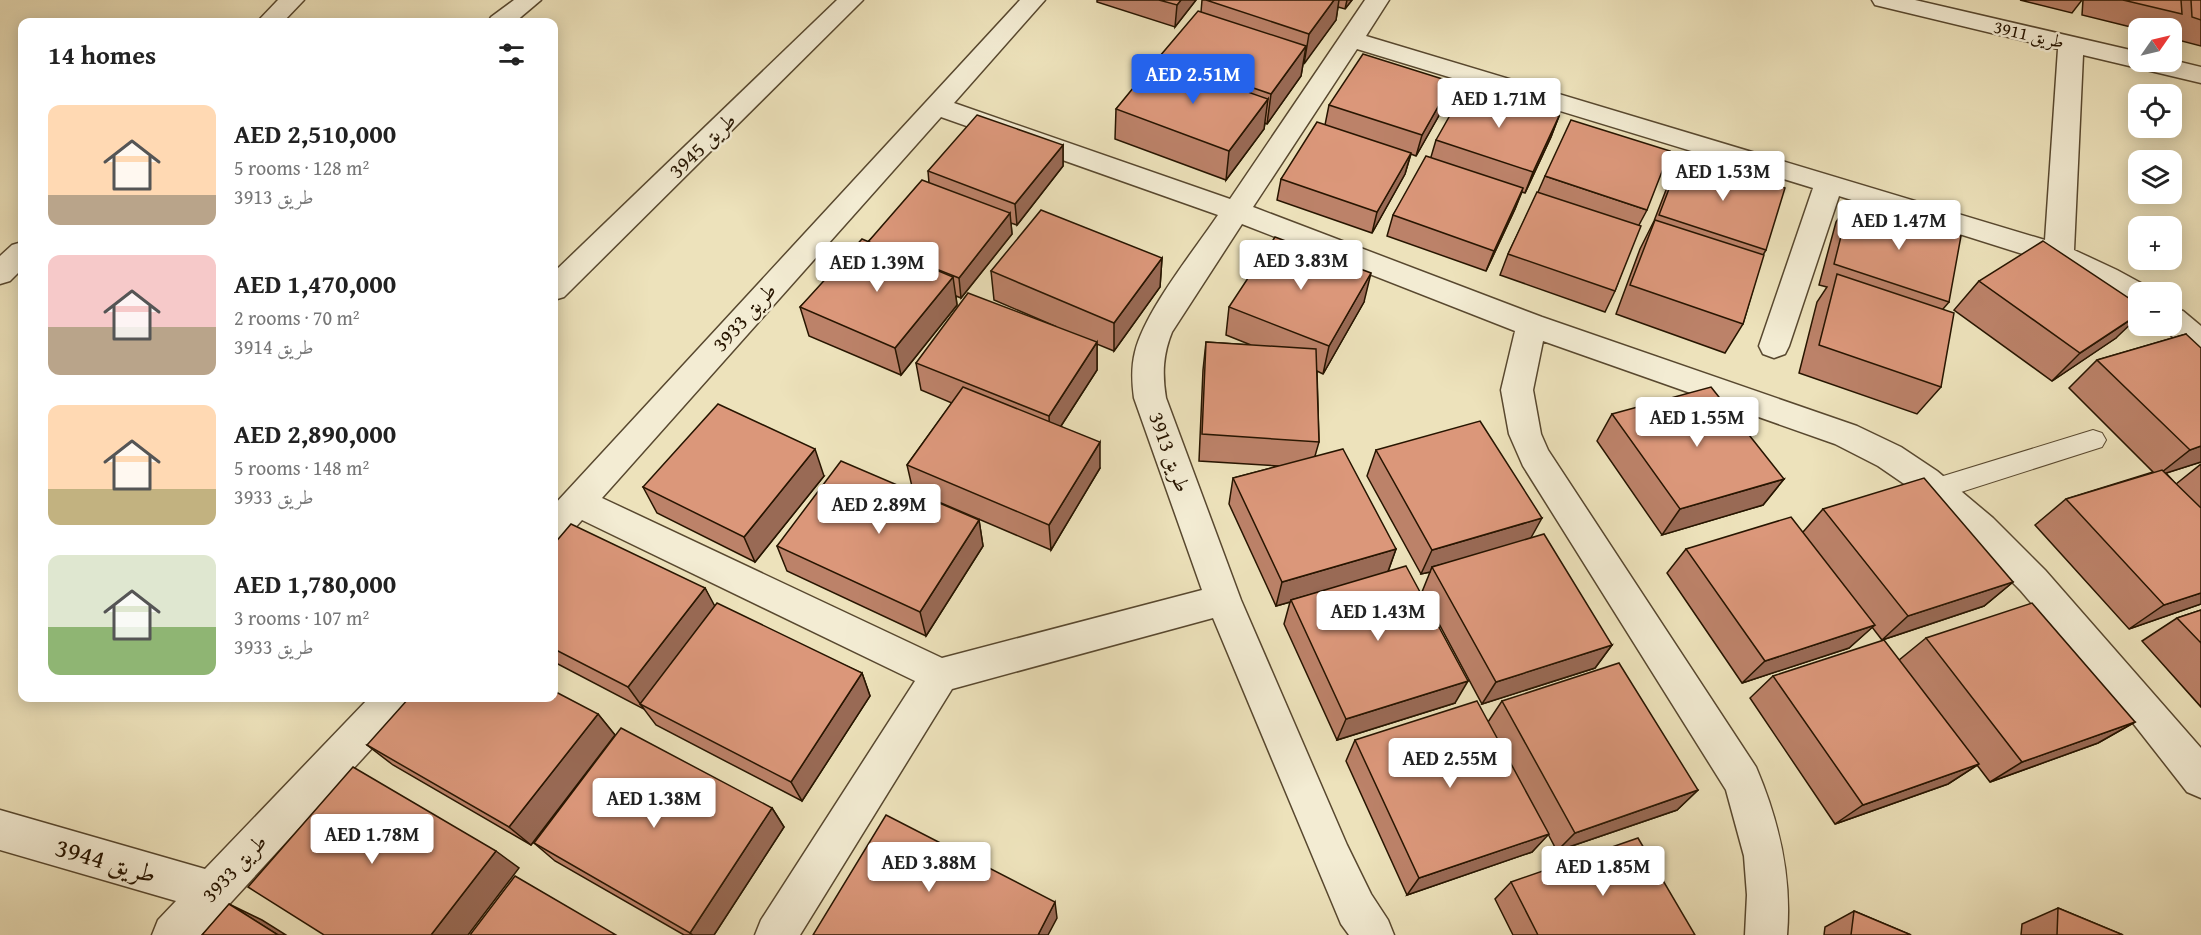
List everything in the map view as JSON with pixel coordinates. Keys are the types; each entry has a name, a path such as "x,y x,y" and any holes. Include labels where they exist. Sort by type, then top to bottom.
{"street":[{"path":"273,18 292,0"},
{"path":"505,18 529,0"},
{"name":"طريق 3945","path":"558,285 851,0"},
{"name":"طريق 3933","path":"558,523 1033,0"},
{"name":"طريق 3913","path":"1373,935 1356,909 1333,859 1223,600 1150,398 1146,377 1147,358 1153,339 1377,0"},
{"name":"طريق 3911","path":"1884,0 1971,10 2071,44 2128,57"},
{"path":"1350,39 2059,254 2128,289"},
{"path":"2059,254 2071,44"},
{"path":"2182,71 2201,75"},
{"path":"935,106 1236,211 1532,325 1846,435 1894,459 1936,489 1999,546 2062,613 2201,779"},
{"path":"1774,345 1829,183"},
{"path":"0,273 18,256"},
{"path":"1532,325 1517,390 1525,434 1535,457 1742,780 1757,822 1769,877 1766,935"},
{"path":"2182,327 2201,343"},
{"path":"577,501 940,675 1223,600"},
{"path":"776,935 940,675"},
{"name":"طريق 3933","path":"173,935 390,702"},
{"name":"طريق 3944","path":"0,830 212,891"}],"lane":[{"path":"1936,489 2093,440"}],"building":[{"path":"1159,0 1181,0 1177,5"},
{"path":"1206,0 1334,0 1309,34"},
{"path":"2123,0 2181,0 2182,14"},
{"path":"2191,0 2201,0 2201,20 2192,17"},
{"path":"1198,11 1306,46 1271,94 1160,56"},
{"path":"1363,54 1452,82 1422,135 1329,105"},
{"path":"1156,60 1268,99 1229,151 1116,109"},
{"path":"1466,87 1559,116 1533,172 1436,140"},
{"path":"977,115 1063,145 1015,204 928,171"},
{"path":"1571,120 1670,151 1647,210 1545,176"},
{"path":"1317,122 1411,153 1377,212 1281,179"},
{"path":"1682,155 1785,188 1766,250 1659,215"},
{"path":"1426,156 1523,188 1494,251 1393,215"},
{"path":"922,180 1010,213 959,278 868,242"},
{"path":"1537,192 1641,226 1615,291 1508,254"},
{"path":"1850,201 1961,236 1949,302 1834,264"},
{"path":"1041,210 1162,258 1114,323 991,271"},
{"path":"1655,220 1764,255 1743,324 1630,285"},
{"path":"1275,237 1371,273 1329,346 1229,307"},
{"path":"862,239 953,277 895,348 800,307"},
{"path":"2043,241 2128,298 2128,321 2080,353 1979,281"},
{"path":"1837,274 1954,313 1941,387 1819,345"},
{"path":"968,293 1097,342 1049,416 916,363"},
{"path":"2186,334 2201,348 2201,446 2190,450 2097,360"},
{"path":"1206,342 1316,349 1319,442 1202,434"},
{"path":"963,387 1100,442 1049,525 907,465"},
{"path":"1711,387 1784,479 1680,509 1612,414"},
{"path":"718,404 815,449 744,537 643,487"},
{"path":"1480,421 1542,518 1432,550 1376,450"},
{"path":"1343,449 1396,549 1282,582 1233,478"},
{"path":"841,461 979,520 920,612 777,546"},
{"path":"2162,470 2201,508 2201,593 2164,605 2066,499"},
{"path":"1924,478 2013,582 1908,616 1823,509"},
{"path":"1791,517 1875,625 1765,661 1686,549"},
{"path":"571,524 705,588 628,687 558,651 558,539"},
{"path":"1544,534 1612,645 1496,682 1432,567"},
{"path":"1406,566 1468,681 1346,719 1291,600"},
{"path":"717,603 862,673 791,782 640,704"},
{"path":"2032,603 2135,722 2022,762 1926,638"},
{"path":"2201,610 2201,643 2177,618"},
{"path":"1884,640 1979,764 1863,805 1773,676"},
{"path":"1619,663 1698,790 1575,833 1502,701"},
{"path":"558,693 598,714 509,827 367,745 405,702 558,702"},
{"path":"1477,701 1549,834 1419,878 1355,740"},
{"path":"621,728 772,808 690,933 534,843"},
{"path":"353,767 496,851 431,935 324,935 248,887"},
{"path":"886,815 1055,902 1038,935 813,935"},
{"path":"1638,838 1695,935 1538,935 1511,882"},
{"path":"515,876 616,935 470,935"},
{"path":"229,904 278,935 202,935"},
{"path":"2058,908 2123,935 2057,935"},
{"path":"1854,911 1911,935 1851,935"}]}
